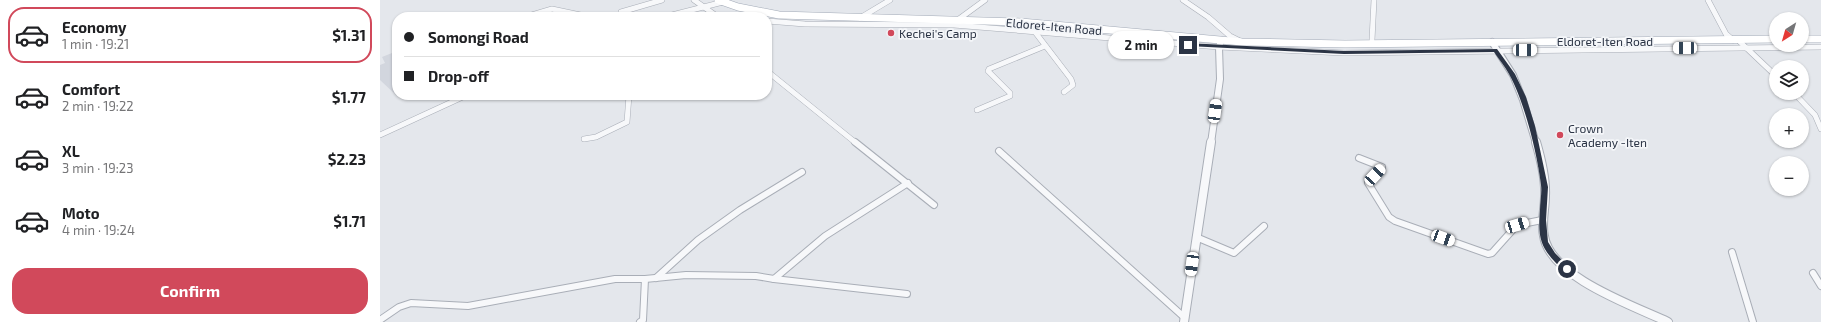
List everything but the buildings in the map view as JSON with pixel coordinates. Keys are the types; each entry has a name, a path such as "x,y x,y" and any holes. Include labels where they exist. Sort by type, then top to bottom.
{"main road":[{"name":"Eldoret-Iten Road","path":"720,1 758,12"},
{"name":"Eldoret-Iten Road","path":"772,14 810,17 959,19 1037,24 1220,44 1242,42 1345,44 1769,39"},
{"path":"1809,39 1821,39"}],"street":[{"path":"621,12 662,0"},
{"path":"694,0 712,12"},
{"path":"859,18 890,0"},
{"path":"959,19 985,0"},
{"path":"1183,0 1208,17 1230,36 1242,42"},
{"path":"1372,40 1374,0"},
{"path":"1708,0 1726,34 1736,40 1769,70"},
{"path":"684,12 705,7 720,1"},
{"path":"542,12 552,9 566,12"},
{"path":"772,21 805,24 954,25 1035,32 1344,52 1821,47"},
{"path":"1037,24 1035,32 1071,79 1073,85 1064,92"},
{"path":"1492,42 1495,50 1512,74 1523,97 1532,126 1545,187 1542,220 1544,242 1552,255 1560,263 1587,282 1668,322"},
{"path":"1185,320 1220,79 1220,44"},
{"path":"977,110 1010,96 1010,93 988,71 989,69 1045,46"},
{"path":"772,74 806,104 934,205"},
{"path":"380,135 456,100"},
{"path":"584,139 596,137 627,122 629,100"},
{"path":"1801,100 1815,115 1821,129"},
{"path":"999,151 1185,320"},
{"path":"1359,158 1382,167 1368,183 1368,186 1390,217 1488,254 1492,253 1517,225 1542,220"},
{"path":"656,278 698,240 740,210 802,172"},
{"path":"774,279 825,236 908,183"},
{"path":"1196,237 1234,253 1264,226"},
{"path":"1732,252 1753,322"},
{"path":"1813,273 1821,286"},
{"path":"380,320 399,307 411,303 468,306 615,280 686,275 756,276 907,294"},
{"path":"640,322 643,320 644,314 645,279"}],"shaded area":[{"path":"392,53 392,91 380,80 380,65 385,63 382,57"}],"place":[{"name":"Kechei's Camp","path":"891,33"},
{"name":"Crown Academy -Iten","path":"1560,135"}],"route":[{"path":"1188,45 1344,52 1495,50 1512,74 1523,97 1532,126 1545,187 1542,220 1544,242 1552,255 1567,269"}]}
